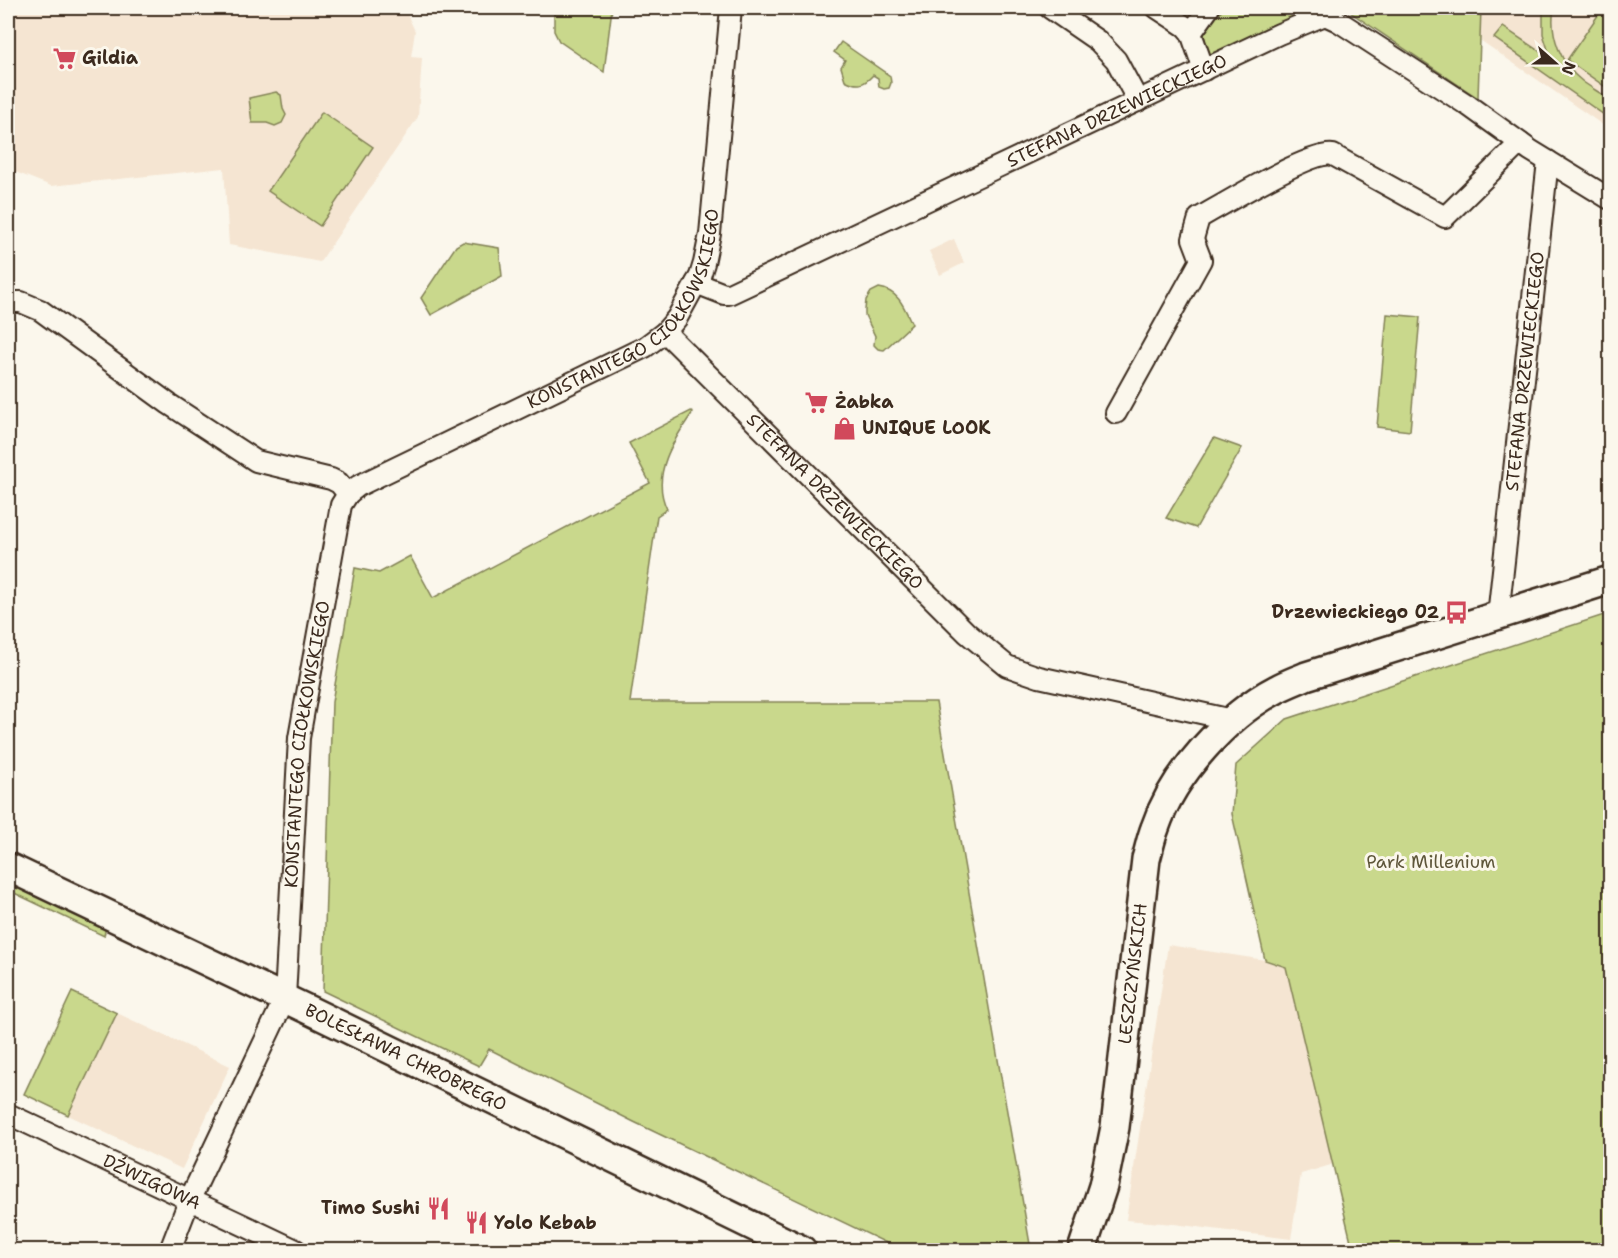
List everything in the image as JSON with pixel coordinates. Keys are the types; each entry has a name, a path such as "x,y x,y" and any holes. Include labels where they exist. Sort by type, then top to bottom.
{"street":[{"name":"KONSTANTEGO CIOŁKOWSKIEGO","path":"285,998 299,738 341,505 348,494 358,486 645,347 665,333 677,318 702,269 710,234 731,8"},
{"path":"1050,8 1104,47 1116,60 1138,101"},
{"path":"1157,8 1186,27 1191,33 1204,70"},
{"path":"1191,33 1209,8"},
{"name":"STEFANA DRZEWIECKIEGO","path":"696,283 729,294 1279,34 1325,15 1338,21 1469,106 1548,161 1498,616"},
{"path":"1116,413 1201,260 1193,239 1198,218 1297,165 1326,153 1446,218 1520,143"},
{"path":"1548,161 1611,199"},
{"path":"8,302 21,302 40,310 169,404 256,461 331,479 339,483 348,494"},
{"name":"STEFANA DRZEWIECKIEGO","path":"665,333 967,633 1007,666 1063,683 1232,720"},
{"name":"LESZCZYŃSKICH","path":"1082,1251 1095,1216 1109,1164 1146,860 1155,828 1181,779 1232,720 1278,688 1306,676 1611,580"},
{"name":"BOLESŁAWA CHROBREGO","path":"8,867 285,998 802,1251"},
{"path":"170,1251 189,1201 285,998"},
{"name":"DŹWIGOWA","path":"8,1114 296,1251"}],"shaded area":[{"path":"8,8 404,8 415,31 411,57 422,58 418,117 320,262 229,245 224,168 51,186 8,169"},
{"path":"1481,8 1610,8 1610,130 1480,40"},
{"path":"954,239 964,263 940,275 929,251"},
{"path":"1168,945 1265,960 1286,967 1334,1164 1301,1174 1291,1239 1126,1220"},
{"path":"117,1013 230,1066 182,1169 68,1115"}],"green space":[{"path":"554,8 612,8 604,72 559,41 554,31"},
{"path":"1223,8 1318,8 1219,55 1212,55 1204,49 1206,44 1204,34"},
{"path":"1344,8 1481,8 1478,98"},
{"path":"1543,8 1554,8 1555,38 1568,66 1582,81 1610,100 1610,119 1494,38 1503,27 1551,59 1543,34"},
{"path":"1603,8 1610,8 1610,90 1567,60"},
{"path":"841,42 890,76 889,88 879,87 878,78 873,75 860,84 845,80 841,67 845,60 834,52"},
{"path":"276,92 281,95 286,115 282,123 275,126 267,123 252,123 249,98"},
{"path":"322,112 373,147 320,226 268,191"},
{"path":"463,242 499,248 502,276 431,315 421,298 456,246"},
{"path":"879,288 896,296 912,324 884,350 874,345 875,336 865,315 866,300 871,292"},
{"path":"1387,314 1420,317 1410,431 1377,427"},
{"path":"693,412 666,458 663,470 662,496 667,509 657,516 630,702 936,702 1031,1250 901,1250 634,1122 489,1049 479,1066 323,991 332,702 355,568 379,573 410,556 433,598 650,483 629,443"},
{"path":"1214,438 1242,448 1196,528 1166,518"},
{"name":"Park Millenium","path":"1610,613 1610,1250 1353,1250 1286,967 1265,960 1232,814 1236,765 1287,719"},
{"path":"8,881 106,927 104,936 8,890"},
{"path":"72,992 117,1013 68,1115 24,1094"}],"place":[{"name":"Gildia","path":"64,58"},
{"name":"Żabka","path":"817,402"},
{"name":"UNIQUE LOOK","path":"844,428"},
{"name":"Drzewieckiego 02","path":"1457,612"},
{"name":"Timo Sushi","path":"438,1208"},
{"name":"Yolo Kebab","path":"476,1223"}]}
